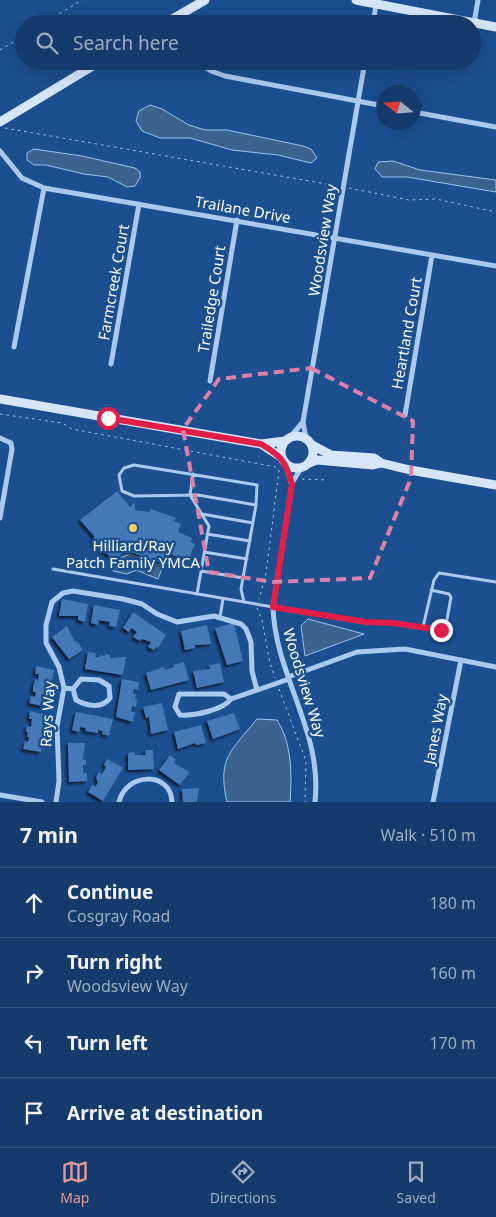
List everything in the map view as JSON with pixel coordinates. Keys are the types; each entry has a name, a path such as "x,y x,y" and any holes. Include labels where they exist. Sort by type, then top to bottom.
{"main road":[{"path":"181,15 205,0"},
{"path":"356,0 433,15"},
{"path":"481,24 496,27"},
{"path":"1,124 87,70"},
{"path":"0,399 261,444 288,438 309,441 331,455 374,458 382,463 496,485"},
{"path":"284,461 281,448 288,438"},
{"path":"305,465 313,452 309,441"},
{"path":"261,444 284,461 305,465 317,460 373,465 382,463"}],"street":[{"path":"475,15 478,0"},
{"path":"374,15 376,4"},
{"path":"208,70 225,76 376,104"},
{"name":"Woodsview Way","path":"309,441 303,422 363,70"},
{"path":"421,113 496,127"},
{"name":"Trailane Drive","path":"0,152 22,178 44,188 496,266"},
{"path":"14,347 44,188"},
{"name":"Farmcreek Court","path":"111,364 139,204"},
{"name":"Trailedge Court","path":"210,380 237,220"},
{"name":"Heartland Court","path":"404,415 432,255"},
{"path":"288,438 303,422"},
{"path":"0,438 11,443 12,450 2,491 0,518"},
{"name":"Woodsview Way","path":"284,461 292,484"},
{"name":"Woodsview Way","path":"305,465 292,484 273,607 277,641 308,730 315,759 317,784 315,802"},
{"name":"Rays Way","path":"56,802 59,781 57,726 64,688 59,667 46,643 49,612 52,602 63,592 73,591 142,604 157,614 177,622 220,617 241,624 249,635 252,671 257,690"},
{"path":"231,699 224,694 199,696 183,693 179,694 174,707 178,714 185,715 227,705 231,699 357,652 405,649 496,666"},
{"name":"Janes Way","path":"433,802 460,660"},
{"path":"81,679 99,680 109,686 110,698 100,705 84,704 76,700 74,689 81,679"},
{"path":"64,688 74,689"},
{"path":"119,802 127,787 140,778 152,779 163,784 172,798 172,802"},
{"path":"0,795 42,802"}],"lane":[{"path":"244,602 241,589 256,505 257,485 134,465 124,468 119,476 122,491 130,495 212,496 256,505"},
{"path":"193,474 190,495 209,526 197,594"},
{"path":"202,514 253,523"},
{"path":"207,534 250,541"},
{"path":"204,552 247,559"},
{"path":"53,569 257,605 366,622 441,630 446,625 451,597 449,594 432,590"},
{"path":"201,571 243,578"},
{"path":"424,627 432,590 438,573 496,582"},
{"path":"220,617 222,599"}],"path":[{"path":"58,15 82,0"},
{"path":"0,50 15,41"},
{"path":"1,124 410,200 436,199 496,212"},
{"path":"257,605 256,611 262,620 270,663 306,760 305,802"}],"highlighted area":[{"path":"311,368 413,421 411,478 370,578 273,582 209,572 183,429 219,379"}],"water":[{"path":"150,105 162,109 189,125 205,130 227,130 303,146 311,149 317,158 311,163 278,155 232,150 190,138 160,138 142,131 136,121 139,111"},
{"path":"34,149 82,156 135,168 140,172 140,178 135,186 127,187 108,177 84,174 46,165 34,165 27,160 27,153"},
{"path":"393,161 420,170 496,180 496,192 407,177 382,177 375,169 378,162"},
{"path":"130,554 163,566 158,579 136,570 127,574 113,571 115,560"},
{"path":"308,619 364,634 305,656 301,626"},
{"path":"257,719 277,720 286,739 290,760 290,802 227,802 224,775 228,756"}],"building":[{"name":"Hilliard/Ray Patch Family YMCA","path":"117,491 130,507 133,503 135,504 135,510 150,512 151,509 176,518 174,521 181,524 178,532 192,538 191,542 195,544 188,561 170,554 167,565 122,549 120,556 113,558 94,545 94,536 80,520"},
{"path":"62,599 88,604 85,622 78,620 78,616 59,616"},
{"path":"94,605 120,610 116,627 109,626 110,622 99,620 98,625 91,623"},
{"path":"133,612 166,635 158,648 156,647 154,650 148,647 151,642 142,639 140,641 133,637 137,632 131,628 129,632 123,628"},
{"path":"234,623 243,661 227,665 215,628"},
{"path":"207,625 211,644 195,645 195,648 185,650 181,631"},
{"path":"67,626 75,642 77,641 83,650 69,659 52,637"},
{"path":"88,652 96,653 95,657 105,656 105,654 110,655 110,658 126,657 123,675 85,669"},
{"path":"184,662 189,680 151,690 146,673 164,667 165,670 174,667 173,665"},
{"path":"220,663 224,682 197,688 193,671 210,669 209,665"},
{"path":"36,666 54,670 46,707 29,703 31,696 35,697 36,692 33,692 33,687 35,679 38,680 39,674 35,674"},
{"path":"122,679 139,682 138,690 134,689 133,694 136,694 135,699 137,699 136,707 132,706 131,712 135,712 133,722 116,717"},
{"path":"162,703 168,730 151,734 149,717 146,718 143,707"},
{"path":"30,711 47,715 41,752 23,749 25,741 28,742 29,737 27,737 28,732 26,732 27,726 31,727"},
{"path":"76,712 113,719 109,736 102,734 103,731 98,730 98,733 85,731 86,728 80,727 79,732 72,730"},
{"path":"234,713 240,729 213,739 207,721"},
{"path":"201,725 206,743 196,745 195,743 178,749 174,732"},
{"path":"68,743 85,743 83,760 86,760 86,765 83,765 83,773 87,773 87,781 69,782"},
{"path":"145,750 153,750 154,769 128,770 128,753 135,752 135,755 146,755"},
{"path":"170,755 176,760 174,763 190,772 180,785 159,770"},
{"path":"107,759 123,768 103,801 88,792 92,785 95,787 98,783 96,777 99,772 102,774 106,767 104,765"},
{"path":"199,788 197,802 183,802 182,789"}],"place":[{"name":"Hilliard/Ray Patch Family YMCA","path":"133,528"}],"route":[{"path":"108,418 261,444 281,457 286,464 292,484 273,607 366,622 393,623 441,630"}]}
